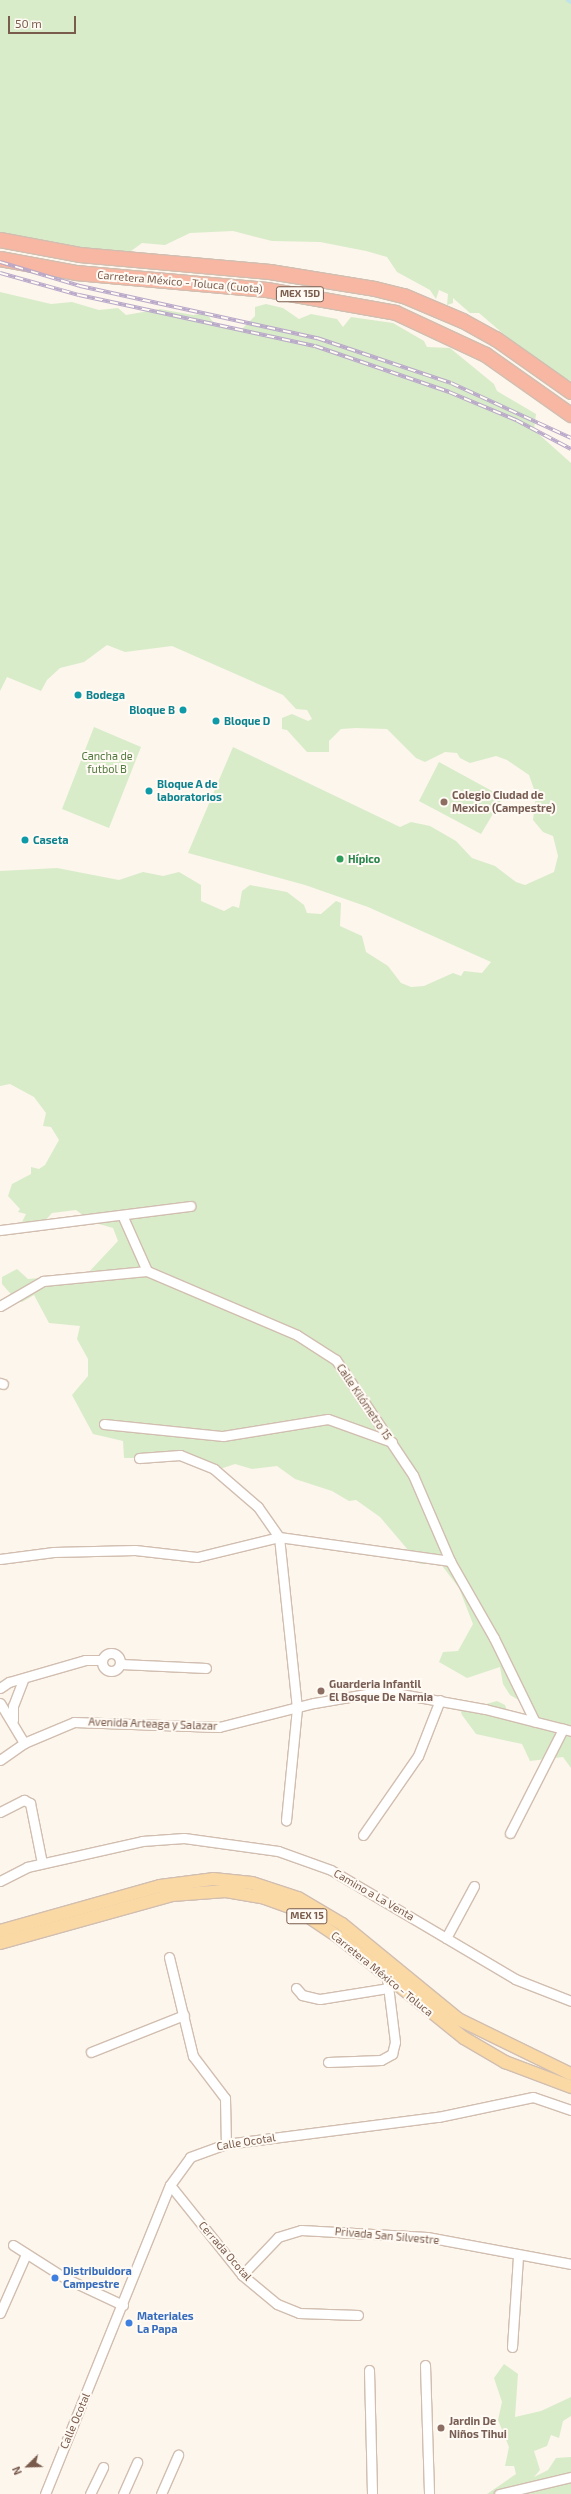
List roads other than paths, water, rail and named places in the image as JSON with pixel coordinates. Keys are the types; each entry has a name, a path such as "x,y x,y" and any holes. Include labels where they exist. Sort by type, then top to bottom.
{"highway":[{"name":"Carretera México - Toluca (Cuota)","path":"0,240 80,255 270,272 382,290 463,321 496,339 571,392"},
{"name":"Carretera México - Toluca (Cuota)","path":"0,259 76,273 267,290 396,313 486,355 571,415"}],"main road":[{"name":"Carretera México - Toluca","path":"0,1931 166,1885 213,1879 252,1883 298,1898 342,1924 458,2019 571,2074"},
{"name":"Carretera México - Toluca","path":"0,1943 158,1897 226,1891 265,1898 300,1911 340,1938 388,1983 464,2038 505,2062 571,2087"}],"street":[{"path":"0,1230 83,1222 123,1216 132,1212 190,1206"},
{"path":"0,1306 43,1281 147,1271 123,1216"},
{"name":"Calle Kilómetro 15","path":"147,1271 297,1335 336,1360 392,1442 435,1520 450,1561 494,1638 535,1722"},
{"path":"104,1424 223,1436 328,1419 392,1442"},
{"path":"139,1458 180,1455 214,1470 258,1507 280,1537 298,1708 286,1820"},
{"path":"0,1559 54,1552 135,1550 197,1557 280,1537 450,1561"},
{"path":"0,1688 9,1682 23,1680 85,1660 102,1660 114,1652 121,1664"},
{"path":"102,1660 109,1671 121,1664 206,1668"},
{"path":"13,1720 13,1706 23,1680"},
{"name":"Avenida Arteaga y Salazar","path":"0,1760 24,1743 74,1722 219,1727 298,1708 384,1691 440,1700 567,1730"},
{"path":"363,1835 418,1756 440,1700"},
{"path":"0,1703 13,1720 24,1743"},
{"path":"510,1833 567,1730"},
{"path":"0,1812 24,1800 30,1803 42,1863"},
{"name":"Camino a La Venta","path":"0,1881 42,1863 142,1841 184,1838 278,1851 362,1886 515,1979 571,2001"},
{"path":"446,1938 474,1886"},
{"path":"169,1957 193,2056 225,2098 226,2144"},
{"path":"296,1988 302,1995 320,1999 388,1983 395,2042 390,2056 381,2060 328,2062"},
{"path":"91,2052 184,2015"},
{"name":"Calle Ocotal","path":"44,2494 124,2305 170,2185 190,2157 226,2144 438,2117 533,2097 571,2110"},
{"name":"Cerrada Ocotal","path":"170,2185 242,2274 277,2304 290,2310 358,2315"},
{"name":"Privada San Silvestre","path":"242,2274 278,2237 292,2231 428,2237 518,2257 571,2264"},
{"path":"13,2244 26,2254 65,2278 124,2305"},
{"path":"0,2313 26,2254"},
{"path":"512,2347 518,2257"},
{"path":"425,2365 429,2494"},
{"path":"369,2370 372,2494"},
{"path":"161,2494 178,2455"},
{"path":"123,2494 137,2462"},
{"path":"90,2494 103,2467"},
{"path":"499,2494 571,2477"}],"waterway":[{"path":"567,0 571,2"}],"railway":[{"path":"0,262 80,286 317,338 451,383 571,438"},
{"path":"0,273 79,295 315,346 449,392 516,420 571,449"}],"place":[{"name":"Bodega","path":"78,695"},
{"name":"Bloque B","path":"183,710"},
{"name":"Bloque D","path":"216,721"},
{"name":"Bloque A de laboratorios","path":"149,791"},
{"name":"Colegio Ciudad de Mexico (Campestre)","path":"444,802"},
{"name":"Caseta","path":"25,840"},
{"name":"Hípico","path":"340,859"},
{"name":"Guarderia Infantil El Bosque De Narnia","path":"321,1691"},
{"name":"Distribuidora Campestre","path":"55,2278"},
{"name":"Materiales La Papa","path":"129,2323"},
{"name":"Jardin De Niños Tihui","path":"441,2428"}],"park label":[{"name":"Cancha de futbol B","path":"107,763"}]}
